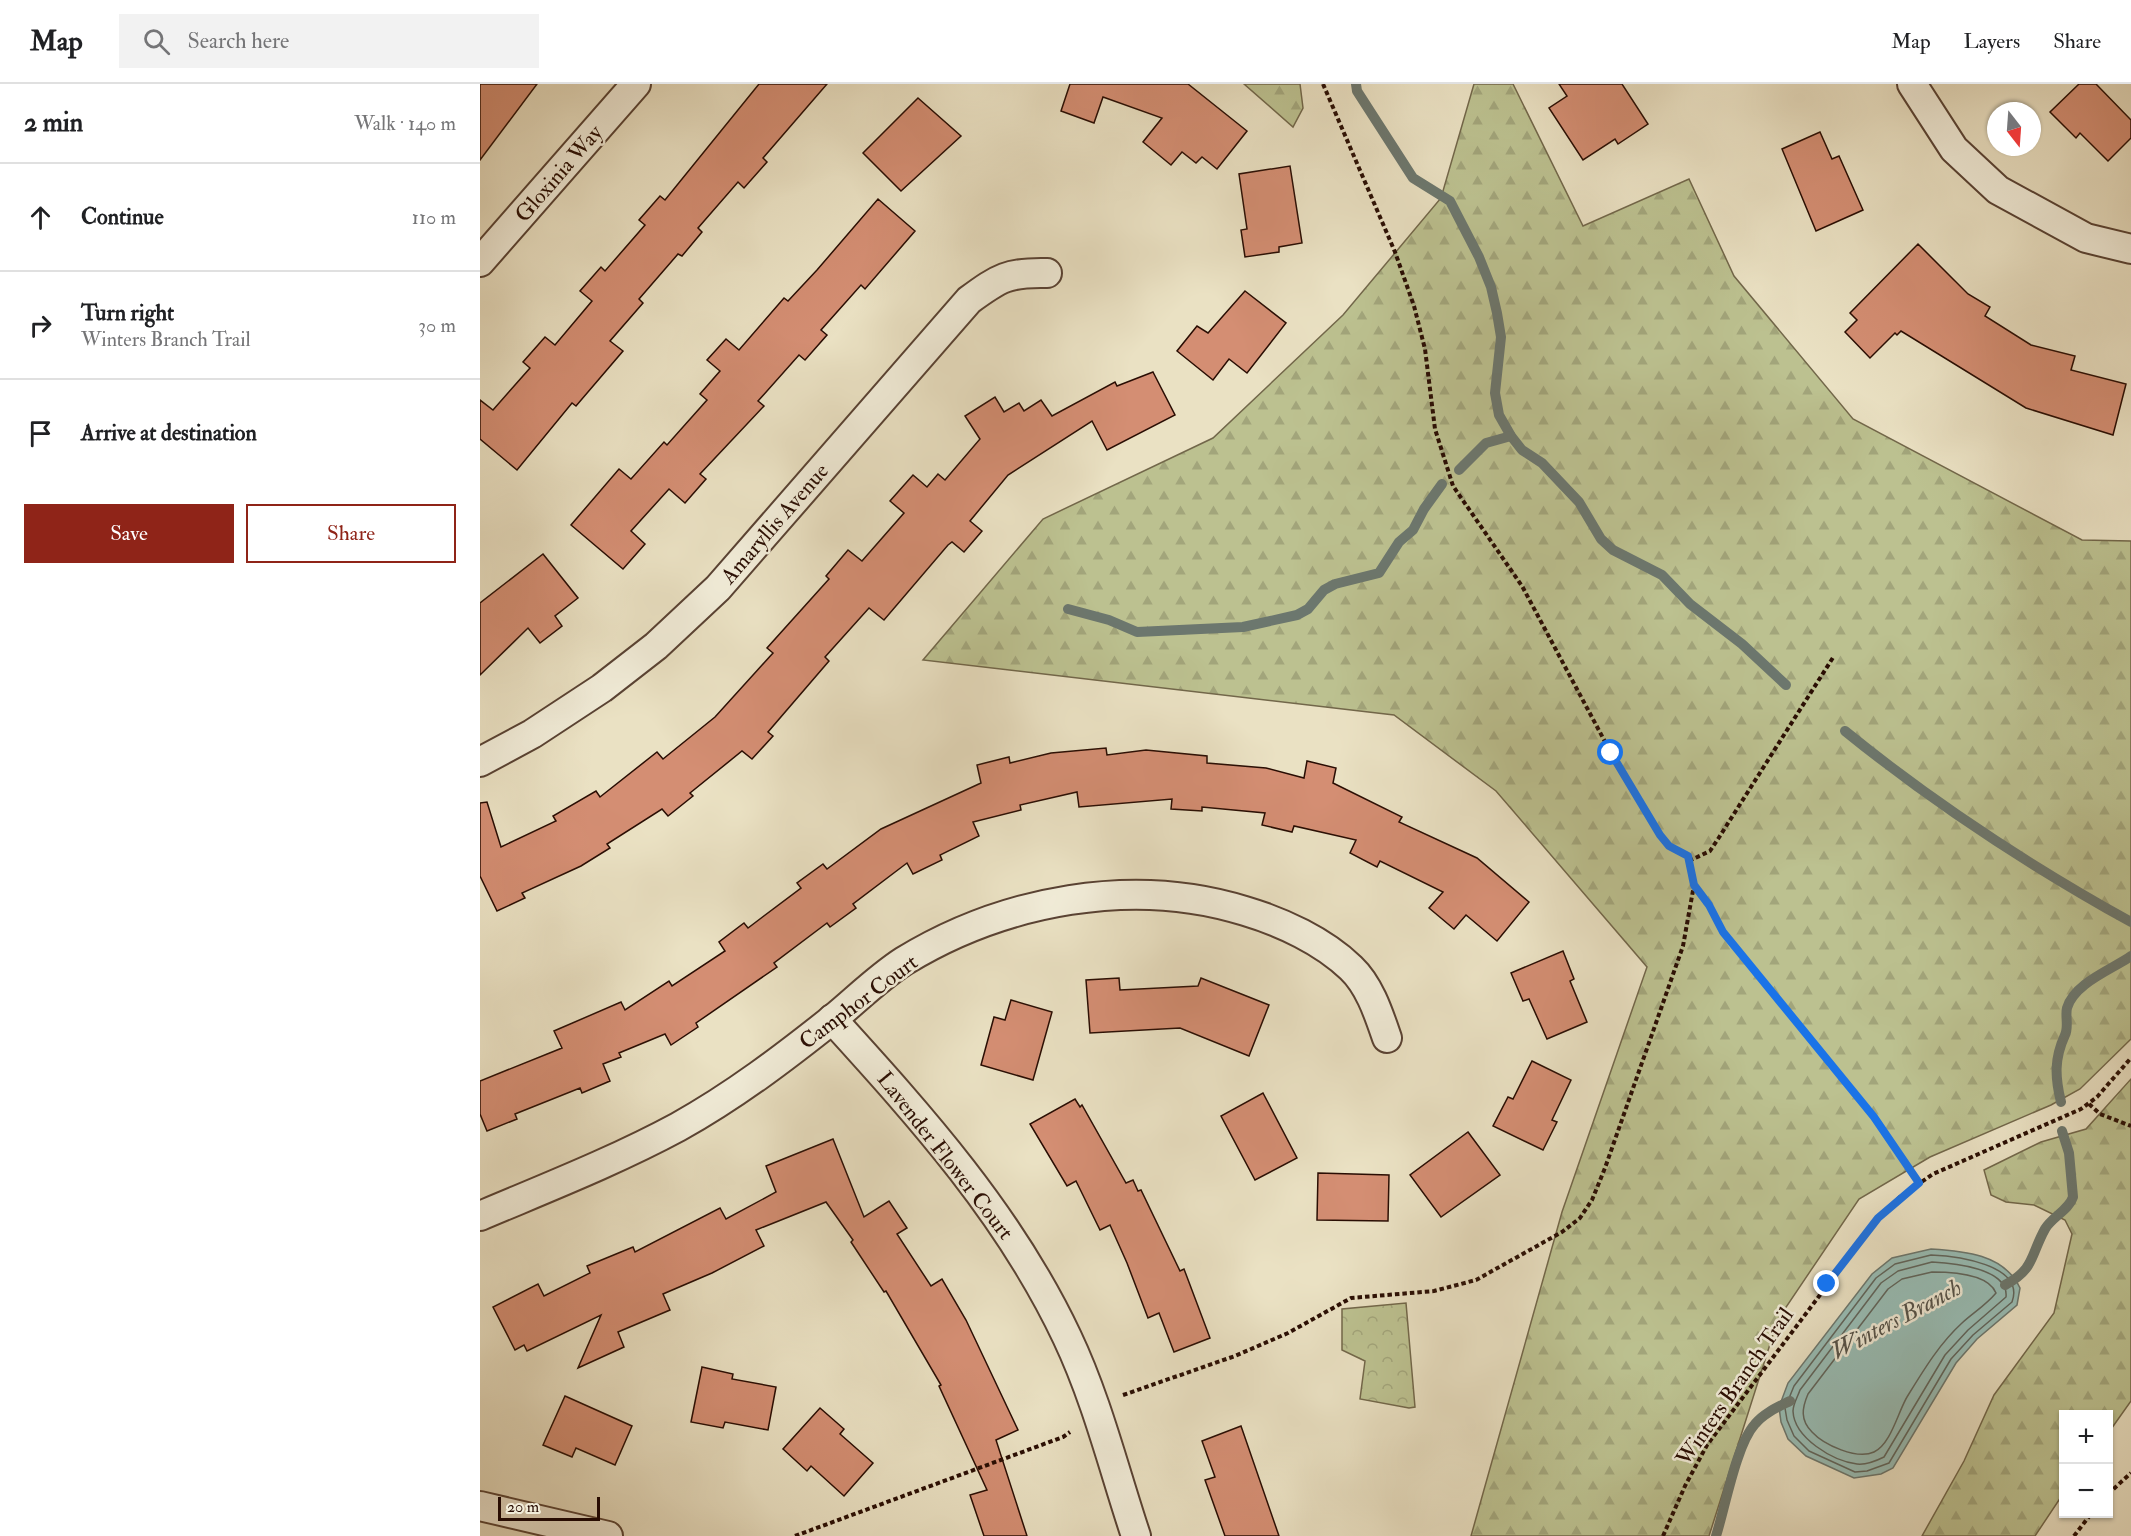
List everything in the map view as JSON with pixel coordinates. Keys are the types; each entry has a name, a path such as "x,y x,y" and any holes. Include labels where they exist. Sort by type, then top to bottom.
{"street":[{"name":"Gloxinia Way","path":"481,257 636,84"},
{"path":"1912,84 1954,149 1998,190 2086,238 2131,249"},
{"name":"Amaryllis Avenue","path":"480,762 532,734 602,688 656,646 718,588 969,300 994,282 1017,273 1047,273"},
{"name":"Camphor Court","path":"480,1216 573,1177 678,1127 761,1075 903,962 957,934 1002,916 1061,902 1120,894 1172,895 1234,907 1303,934 1353,969 1374,1004 1387,1038"},
{"name":"Lavender Flower Court","path":"832,1019 914,1109 975,1184 1014,1239 1068,1339 1096,1413 1136,1536"},
{"path":"480,1506 608,1536"}],"path":[{"path":"795,1536 1063,1437 1119,1397 1235,1356 1288,1333 1351,1298 1434,1291 1476,1280 1562,1232 1581,1218 1592,1200 1605,1168 1683,946 1694,885 1688,856 1669,846 1660,835 1611,753 1513,570 1464,507 1453,486 1435,429 1425,349 1414,306 1391,242 1323,84"},
{"path":"1689,861 1710,850 1718,839 1834,656"},
{"path":"1694,885 1709,905 1723,932 1874,1117 1919,1183"},
{"name":"Winters Branch Trail","path":"1664,1536 1685,1486 1707,1445 1878,1218 1919,1183 1941,1170 2089,1104 2131,1058"},
{"path":"2089,1104 2100,1114 2131,1126"},
{"path":"2113,1490 2131,1473"},
{"path":"2074,1536 2088,1518"}],"green space":[{"path":"1244,84 1300,84 1303,108 1293,127"},
{"path":"1474,84 1513,84 1583,226 1689,179 1734,276 1853,419 2082,540 2131,541 2131,1039 2080,1089 2051,1105 1930,1157 1859,1199 1778,1319 1709,1536 1471,1536 1562,1212 1647,967 1496,791 1394,715 923,660 1043,519 1213,438 1343,315 1441,198"},
{"path":"2131,1079 2131,1401 2113,1426 2113,1410 2059,1410 2059,1500 2035,1536 1922,1536 1964,1461 1994,1395 2054,1313 2072,1234 2065,1220 2034,1205 2006,1202 1991,1195 1984,1170 2041,1142 2086,1129"},
{"path":"1406,1303 1415,1407 1409,1408 1360,1399 1365,1361 1342,1350 1342,1309"}],"water":[{"path":"1931,1249 1969,1253 1994,1261 2013,1277 2020,1288 2017,1305 1977,1339 1956,1363 1893,1468 1881,1474 1854,1478 1806,1456 1788,1439 1781,1422 1779,1407 1788,1383 1872,1274 1892,1258"}],"building":[{"path":"480,84 537,84 480,160"},
{"path":"759,84 827,84 763,158 767,162 744,188 738,182 698,228 702,232 682,256 678,254 639,299 643,303 610,341 623,351 576,406 572,403 517,470 480,439 480,400 493,410 530,368 523,362 545,337 555,345 592,301 580,291 601,267 605,271 645,225 639,220 660,196 665,200"},
{"path":"1070,84 1188,84 1247,131 1217,169 1202,157 1196,163 1182,152 1171,165 1143,142 1162,118 1103,97 1094,123 1061,111"},
{"path":"1559,84 1622,84 1648,124 1618,144 1615,139 1583,160 1549,108 1567,96"},
{"path":"2079,84 2096,84 2131,120 2131,138 2108,161 2080,133 2076,138 2050,112"},
{"path":"918,98 961,136 901,191 863,153"},
{"path":"1820,132 1832,159 1839,156 1863,210 1816,231 1782,149"},
{"path":"1290,166 1302,243 1279,247 1279,252 1245,257 1241,230 1247,229 1239,174"},
{"path":"878,199 915,231 865,289 861,285 821,330 827,335 805,360 799,355 758,401 764,406 700,474 706,479 685,503 669,489 631,531 645,544 623,569 571,525 619,469 631,479 664,442 667,445 707,400 700,394 720,371 707,360 726,339 739,350 784,298 788,301 817,270"},
{"path":"1918,244 1968,294 1990,307 1985,316 2031,345 2075,356 2071,370 2126,384 2113,435 2026,408 1901,331 1897,335 1895,333 1870,358 1845,332 1857,320 1850,313"},
{"path":"1245,291 1286,323 1247,373 1229,359 1213,380 1177,351 1197,326 1208,333"},
{"path":"1153,372 1175,415 1107,450 1092,421 1008,475 970,521 982,531 964,552 952,542 948,545 884,620 869,608 825,657 829,661 768,732 773,736 752,759 742,751 690,793 693,796 668,816 662,809 607,844 610,848 581,866 522,893 525,898 497,911 480,876 480,803 487,802 501,847 556,821 553,816 596,791 600,797 657,752 663,759 715,717 773,653 767,648 829,579 826,576 848,550 862,561 904,513 890,501 913,475 927,487 938,474 945,480 980,439 965,416 995,397 1004,412 1019,403 1024,411 1041,400 1052,416 1115,382 1117,386"},
{"path":"543,554 578,598 555,616 562,626 540,643 528,628 480,675 480,603"},
{"path":"1106,748 1107,755 1146,750 1207,756 1207,763 1266,768 1304,778 1307,761 1336,768 1333,783 1402,817 1399,822 1477,858 1529,902 1497,941 1466,915 1454,929 1429,908 1443,892 1380,861 1377,867 1350,853 1356,840 1294,826 1292,832 1262,825 1265,813 1202,807 1202,811 1171,809 1172,799 1079,807 1077,792 1020,805 1021,810 973,822 979,836 940,855 942,860 913,874 907,863 853,904 856,908 830,927 827,923 774,963 777,967 696,1023 698,1027 671,1045 665,1034 619,1053 621,1057 603,1064 610,1081 582,1093 580,1088 515,1114 517,1119 487,1131 480,1114 480,1081 562,1048 554,1031 621,1002 625,1010 669,981 672,986 725,951 719,942 744,923 748,928 801,888 797,883 823,864 827,869 881,829 981,783 977,765 1009,757 1010,763 1051,753"},
{"path":"1563,951 1574,979 1570,981 1587,1022 1547,1039 1529,999 1523,1001 1511,973"},
{"path":"1119,978 1120,990 1198,986 1201,978 1269,1005 1249,1056 1180,1028 1090,1033 1086,980"},
{"path":"1011,1000 1052,1012 1033,1080 981,1065 994,1017 1005,1020"},
{"path":"1532,1061 1571,1080 1552,1120 1557,1122 1543,1150 1493,1126 1508,1097 1513,1099"},
{"path":"1263,1093 1297,1158 1255,1180 1221,1116"},
{"path":"1075,1099 1080,1107 1082,1105 1126,1183 1133,1180 1138,1191 1141,1190 1180,1271 1184,1269 1210,1338 1174,1352 1159,1313 1148,1318 1110,1225 1100,1230 1076,1181 1067,1186 1030,1124"},
{"path":"1468,1132 1500,1175 1441,1217 1410,1175"},
{"path":"833,1139 864,1217 889,1201 907,1228 897,1234 931,1286 942,1279 966,1320 1018,1430 996,1440 1027,1536 984,1536 970,1495 987,1490 939,1386 941,1385 886,1291 884,1292 851,1242 853,1240 826,1202 756,1230 764,1246 712,1273 663,1294 670,1310 618,1332 624,1347 578,1368 601,1315 527,1351 524,1345 515,1350 493,1307 538,1284 544,1296 590,1273 587,1266 633,1247 635,1252 720,1208 726,1219 776,1192 766,1166"},
{"path":"1318,1173 1389,1175 1388,1221 1317,1220"},
{"path":"702,1367 733,1374 732,1379 776,1387 768,1430 725,1422 723,1428 691,1422"},
{"path":"565,1396 632,1426 615,1465 576,1448 572,1457 543,1445"},
{"path":"820,1408 844,1429 840,1434 873,1463 844,1496 811,1466 807,1471 783,1449"},
{"path":"1241,1426 1279,1536 1225,1536 1205,1480 1215,1477 1202,1441"}],"waterway":[{"path":"1356,84 1357,91 1413,178 1450,201 1479,257 1491,287 1501,337 1495,393 1499,415 1511,436 1522,450 1542,463 1579,502 1601,539 1613,550 1662,575 1690,604 1742,644 1786,685"},
{"path":"1459,470 1486,443 1511,436"},
{"path":"1068,609 1109,620 1137,632 1243,627 1297,615 1308,609 1324,590 1335,584 1379,573 1399,542 1413,530 1424,509 1442,484"},
{"path":"1845,731 1948,809 2056,879 2131,922"},
{"name":"Winters Branch","path":"2061,1102 2057,1060 2066,1032 2067,1008 2071,999 2086,984 2131,956"},
{"name":"Winters Branch","path":"2005,1285 2027,1267 2045,1229 2068,1206 2073,1197 2069,1153 2062,1131"},
{"name":"Winters Branch","path":"1716,1536 1737,1461 1748,1434 1763,1417 1790,1401"}],"route":[{"path":"1611,753 1660,835 1669,846 1688,856 1694,885 1709,905 1723,932 1874,1117 1919,1183 1878,1218 1827,1284"}]}
